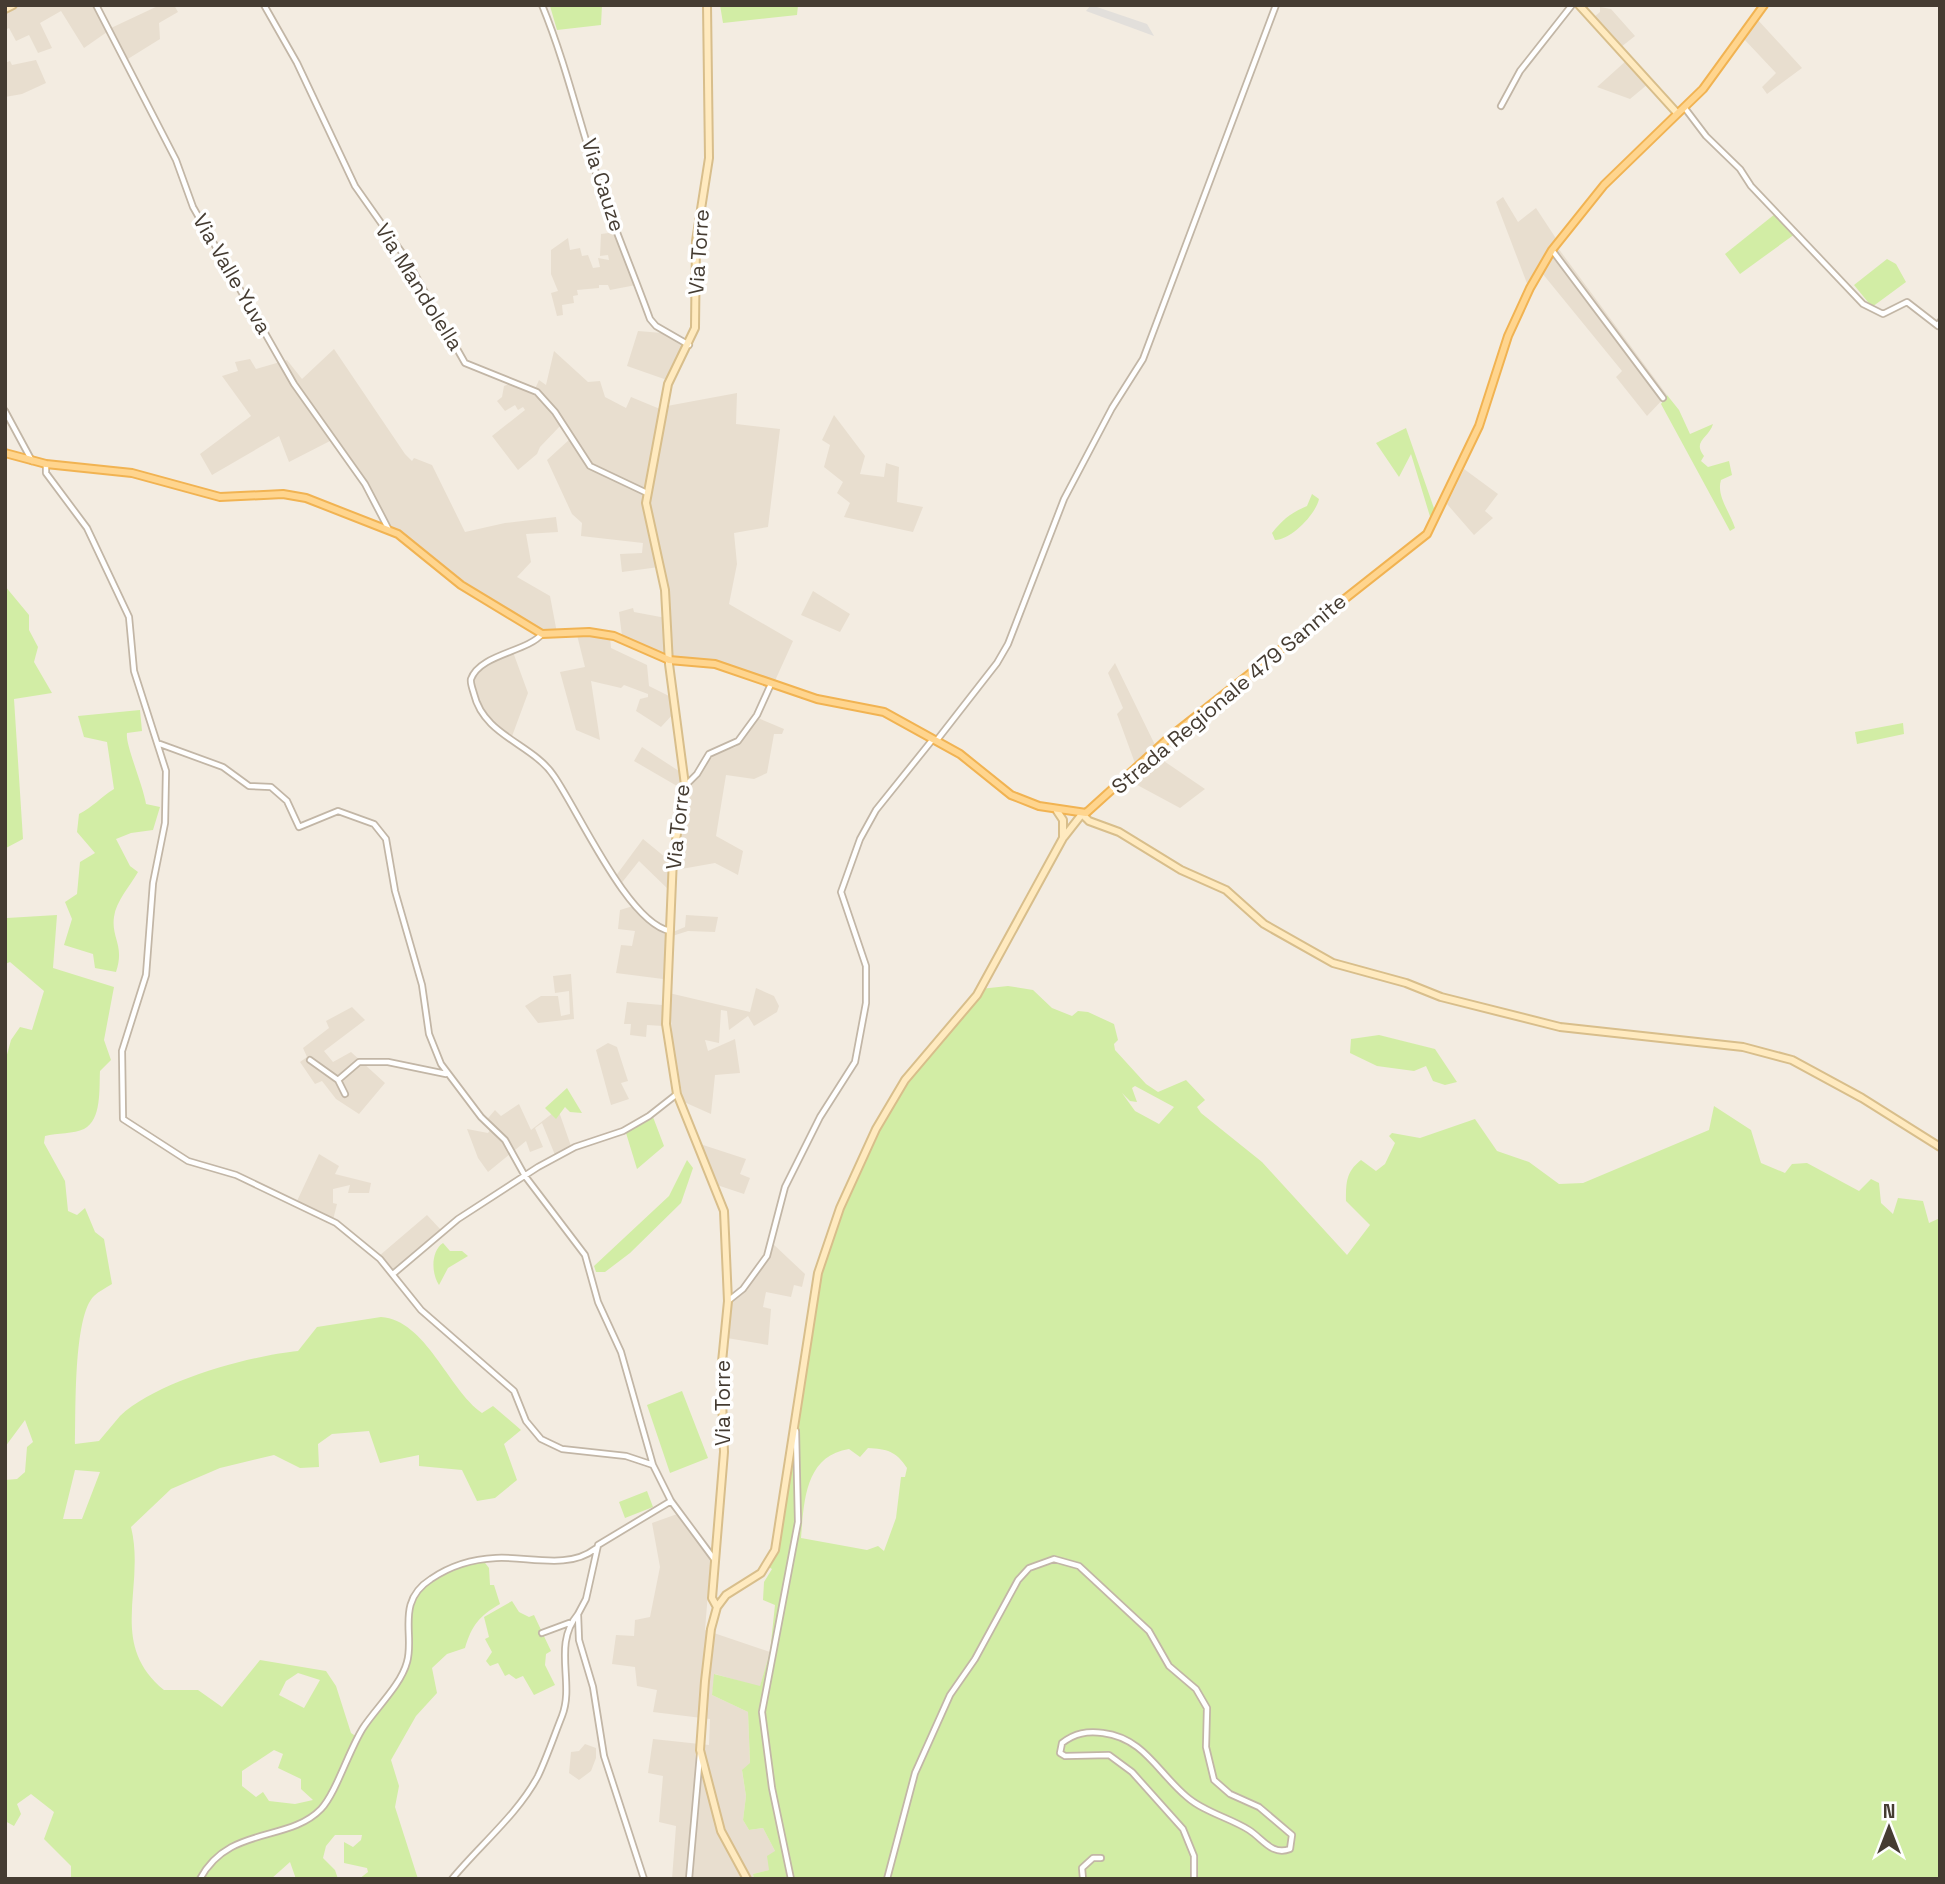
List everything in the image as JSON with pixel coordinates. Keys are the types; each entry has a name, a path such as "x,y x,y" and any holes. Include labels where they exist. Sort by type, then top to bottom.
{"main road":[{"path":"5,9 13,5"},
{"name":"Via Torre","path":"707,5 709,158 696,241 695,328 668,384 647,493 650,526 665,590 669,660 685,785 673,858 666,1016 677,1094 724,1211 728,1301 721,1372 724,1451 712,1598 717,1607 710,1629 700,1750 721,1831 747,1879"},
{"path":"1579,5 1677,113"},
{"name":"Strada Regionale 479 Sannite","path":"1082,814 1092,810 1171,736 1427,534 1475,436 1508,337 1530,288 1552,250 1604,185 1703,89 1765,5"},
{"path":"5,453 46,464 132,474 220,497 292,494 389,530 412,543 461,585 542,634 606,634 669,660 715,664 817,699 884,712 960,754 1010,795 1058,811 1082,814 1089,821 1119,832 1181,870 1226,890 1264,924 1333,963 1406,983 1441,997 1560,1027 1743,1047 1792,1060 1862,1098 1940,1147"},
{"path":"1058,811 1063,820 1063,838"},
{"path":"717,1607 736,1587 761,1573 775,1550 821,1259 859,1165 905,1080 977,995 1063,838 1082,814"}],"street":[{"name":"Via Valle Yuva","path":"96,5 176,160 194,207 294,384 365,484 389,530"},
{"name":"Via Mandolella","path":"264,5 298,64 355,186 405,257 465,363 537,392 562,422 590,466 647,493"},
{"name":"Via Cauze","path":"542,5 584,126 610,216 631,261 650,319 656,326 689,345"},
{"path":"728,1301 743,1289 766,1256 785,1187 820,1117 855,1062 866,1003 866,966 841,892 860,839 883,798 997,663 1008,644 1066,497 1112,408 1143,359 1276,5"},
{"path":"1501,106 1520,71 1572,5"},
{"path":"1684,106 1724,156 1740,169 1751,186 1863,304 1883,314 1907,302 1931,322 1938,326 1940,322"},
{"path":"1552,250 1663,398"},
{"path":"5,411 32,461"},
{"path":"46,464 46,473 87,528 129,617 134,671 154,735 160,744 166,771 166,814 153,883 146,975 122,1051 123,1119 188,1161 236,1175 321,1214 358,1241 393,1274 421,1310 514,1391 526,1422 541,1439 562,1450 626,1456 653,1465"},
{"path":"542,634 488,662 474,676 471,682 476,702 488,720 512,742 534,754 548,766 581,817 620,889 653,922 670,931"},
{"path":"685,785 697,774 709,754 738,741 757,715 771,684"},
{"path":"160,744 223,767 249,786 271,787 286,802 299,827 338,811 378,827 388,847 394,891 422,985 429,1034 446,1074 505,1140 525,1176 585,1255 598,1302 621,1352 653,1465 671,1501 715,1560"},
{"path":"310,1060 338,1080 345,1094"},
{"path":"338,1080 359,1062 388,1062 446,1074"},
{"path":"393,1274 458,1219 525,1176 575,1147 623,1131 649,1116 677,1094"},
{"path":"791,1879 772,1788 762,1712 798,1522 796,1435 793,1430"},
{"path":"200,1879 213,1859 226,1849 306,1819 324,1805 362,1730 405,1668 408,1656 407,1616 417,1594 431,1579 471,1560 569,1560 595,1549 608,1537 671,1501"},
{"path":"542,1633 570,1623 578,1614 587,1595 595,1549"},
{"path":"887,1879 915,1773 950,1695 975,1659 1018,1580 1029,1568 1054,1559 1079,1566 1149,1631 1169,1666 1196,1689 1207,1708 1206,1747 1214,1780 1230,1794 1259,1807 1292,1835 1290,1849 1276,1851 1268,1847 1250,1831 1186,1797 1145,1752 1119,1736 1080,1733 1062,1743 1060,1753 1065,1756 1109,1755 1132,1772 1183,1829 1194,1856 1194,1879"},
{"path":"578,1614 579,1640 593,1686 604,1756 644,1879"},
{"path":"452,1879 520,1802 537,1777 567,1700 564,1651 570,1623"},
{"path":"689,1879 700,1750"},
{"path":"1083,1879 1082,1868 1086,1863 1101,1858"}],"shaded area":[{"path":"17,5 100,5 111,28 160,5 174,5 178,12 159,23 160,39 123,62 107,32 84,48 61,11 40,23 52,48 38,53 29,35 16,41 9,28 5,30 5,11"},
{"path":"1091,5 1147,24 1154,36 1086,11"},
{"path":"1600,7 1611,9 1635,36 1621,47 1594,17 1600,12"},
{"path":"1757,19 1802,68 1767,94 1762,87 1776,73 1743,38"},
{"path":"36,60 46,83 22,94 5,97 5,63 10,61 12,65"},
{"path":"1627,60 1648,84 1630,99 1597,87"},
{"path":"1503,197 1518,222 1536,208 1557,240 1528,286 1496,202"},
{"path":"616,232 636,285 610,290 608,285 599,285 599,288 577,290 578,295 573,296 574,303 562,305 563,315 557,316 551,293 558,291 551,274 551,250 568,238 570,250 580,248 582,256 588,255 593,268 600,267 598,258 609,260 608,255 600,256 601,234"},
{"path":"1558,248 1667,395 1647,416 1616,377 1622,371 1542,273"},
{"path":"638,331 662,333 691,347 675,372 667,406 737,393 736,424 780,429 768,527 734,533 737,564 729,604 793,641 774,683 716,662 676,659 622,636 619,612 633,608 634,612 666,618 659,567 622,572 620,554 642,553 643,543 581,536 582,523 572,514 547,460 570,439 561,425 540,447 537,454 518,470 492,436 525,410 523,407 518,410 515,405 505,411 497,401 502,397 504,386 516,381 535,389 539,380 546,385 554,351 588,382 600,381 605,397 626,408 631,397 660,409 667,380 627,366"},
{"path":"334,349 405,454 412,461 414,458 432,465 465,532 505,523 556,517 558,532 526,534 531,562 517,577 550,596 557,633 543,632 480,594 455,578 414,541 384,525 361,484 330,441 289,462 279,436 212,475 200,454 251,416 222,376 238,371 235,362 250,359 256,369 287,360 302,379"},
{"path":"834,415 865,456 860,474 884,477 886,463 899,467 897,502 923,507 913,532 844,517 850,503 837,493 843,482 824,467 830,445 822,440"},
{"path":"1464,469 1498,494 1485,511 1493,518 1474,535 1447,504"},
{"path":"813,591 850,614 840,632 801,615"},
{"path":"577,635 610,637 611,648 647,665 649,686 671,697 674,713 661,727 636,711 640,699 648,697 648,694 624,685 621,688 591,681 600,740 576,730 560,672 585,667"},
{"path":"513,652 528,693 511,739 484,712 472,680 485,666"},
{"path":"1115,663 1156,747 1136,766 1117,714 1123,708 1108,673"},
{"path":"758,718 784,729 782,734 774,734 767,773 754,779 726,775 716,836 743,851 738,875 715,863 670,871 670,891 639,861 620,885 615,877 643,839 676,866 689,793 634,761 642,747 682,773 684,787 691,784 710,755 736,747"},
{"path":"1155,755 1205,789 1180,808 1128,780"},
{"path":"633,906 660,929 673,932 685,927 686,915 718,917 715,932 688,931 666,938 663,979 616,973 621,945 632,946 635,931 618,929 620,910"},
{"path":"571,974 574,1019 538,1023 525,1006 541,996 558,996 561,1016 570,1014 569,991 555,993 553,976"},
{"path":"756,988 774,996 779,1006 777,1012 754,1026 748,1016 729,1030 727,1011 721,1010 719,1043 705,1040 708,1051 735,1039 740,1073 715,1075 711,1114 684,1102 673,1048 669,993 750,1012"},
{"path":"627,1002 662,1005 663,1026 647,1025 646,1037 630,1035 631,1024 624,1024"},
{"path":"352,1007 365,1020 324,1051 333,1062 351,1052 385,1083 359,1114 336,1099 322,1081 315,1084 300,1062 307,1057 303,1048 329,1028 326,1021"},
{"path":"608,1043 617,1047 628,1081 621,1083 629,1099 611,1105 596,1050"},
{"path":"519,1104 531,1130 558,1109 571,1146 555,1155 542,1123 535,1128 543,1147 530,1152 526,1141 488,1172 478,1158 467,1129 488,1133 490,1130 483,1124 495,1110 501,1116"},
{"path":"700,1144 746,1159 740,1174 750,1178 744,1194 717,1185"},
{"path":"319,1154 339,1166 335,1174 371,1183 369,1193 348,1193 350,1185 333,1189 333,1203 337,1204 333,1220 297,1201"},
{"path":"427,1215 441,1230 393,1271 379,1256"},
{"path":"772,1243 805,1274 802,1287 794,1285 791,1297 766,1292 763,1307 771,1309 768,1345 727,1338 732,1301 749,1282"},
{"path":"680,1513 711,1555 705,1630 770,1652 760,1687 715,1674 712,1695 748,1712 750,1764 742,1771 746,1796 743,1820 749,1830 763,1828 775,1851 769,1870 753,1874 754,1879 672,1879 676,1826 659,1822 663,1776 648,1773 653,1739 709,1745 710,1719 653,1712 657,1690 637,1686 635,1667 612,1664 616,1635 634,1636 635,1620 650,1617 660,1567 652,1523"},
{"path":"585,1744 596,1748 596,1758 591,1771 579,1780 569,1773 571,1752 579,1751"}],"green space":[{"path":"602,5 601,25 557,30 550,6"},
{"path":"720,5 798,5 797,15 723,23"},
{"path":"1775,214 1795,234 1740,274 1725,254"},
{"path":"1887,259 1896,264 1906,282 1872,307 1854,285"},
{"path":"1667,395 1679,410 1690,434 1713,424 1701,443 1704,456 1701,461 1708,467 1729,461 1732,475 1721,480 1720,492 1735,528 1730,531 1661,404"},
{"path":"1406,428 1436,514 1432,523 1411,454 1399,477 1376,443"},
{"path":"1312,494 1319,499 1308,519 1288,536 1275,540 1272,533 1288,517 1307,506"},
{"path":"5,586 29,615 29,630 38,647 34,662 52,693 14,699 23,839 6,848 7,918 57,915 53,968 114,987 104,1040 111,1060 100,1071 94,1119 80,1131 45,1136 44,1143 65,1181 68,1211 77,1215 85,1208 95,1232 104,1239 112,1284 94,1296 82,1323 77,1366 75,1444 99,1441 120,1416 136,1403 180,1381 255,1358 298,1351 317,1327 381,1317 397,1321 424,1342 458,1388 482,1413 493,1406 521,1430 504,1444 517,1480 495,1498 477,1501 462,1470 419,1466 419,1455 380,1463 369,1431 332,1434 318,1444 319,1467 300,1468 274,1455 220,1468 171,1489 131,1527 134,1550 132,1634 137,1653 147,1672 164,1690 198,1690 222,1707 260,1660 326,1671 336,1686 351,1733 357,1737 405,1668 407,1616 426,1582 451,1568 482,1559 489,1568 490,1585 494,1585 500,1604 477,1622 465,1648 447,1654 432,1668 437,1693 416,1716 391,1760 399,1786 395,1807 418,1879 359,1879 368,1872 367,1868 344,1863 344,1842 353,1847 361,1840 362,1835 335,1835 326,1846 323,1858 335,1870 338,1879 296,1879 290,1862 271,1879 71,1879 71,1866 44,1839 54,1812 31,1794 17,1804 21,1814 14,1826 5,1821 5,1480 17,1479 25,1472 27,1447 33,1442 25,1420 5,1447 5,1062 11,1040 20,1027 32,1030 44,991 10,962 5,964","holes":["75,1470 100,1472 82,1519 63,1519","298,1673 320,1680 304,1708 279,1695 286,1681","274,1750 283,1754 278,1768 301,1779 301,1789 313,1800 295,1804 269,1801 263,1792 256,1797 242,1786 242,1771"]},
{"path":"140,710 142,731 127,733 127,738 146,804 160,807 153,830 131,833 116,839 130,866 138,872 115,911 114,931 119,948 116,972 95,968 93,954 64,945 72,919 65,902 77,894 80,862 95,853 77,832 79,814 114,789 107,742 84,737 78,716"},
{"path":"1903,723 1904,734 1857,744 1855,732"},
{"path":"1008,986 1033,990 1052,1008 1072,1016 1078,1011 1088,1012 1114,1024 1118,1040 1114,1044 1115,1050 1146,1084 1158,1092 1186,1080 1205,1100 1197,1107 1201,1113 1262,1162 1347,1255 1370,1225 1346,1201 1348,1178 1356,1164 1361,1160 1376,1171 1385,1164 1395,1143 1389,1136 1392,1133 1420,1138 1475,1119 1497,1151 1529,1162 1559,1184 1583,1183 1709,1130 1714,1106 1751,1130 1761,1163 1785,1173 1792,1164 1807,1163 1859,1191 1871,1179 1879,1183 1881,1203 1893,1214 1898,1198 1923,1201 1929,1223 1940,1218 1940,1879 754,1879 753,1874 769,1870 767,1856 775,1851 763,1828 749,1830 743,1820 746,1796 742,1770 750,1763 748,1712 712,1695 714,1674 760,1686 770,1652 775,1605 763,1600 764,1582 772,1569 767,1566 775,1550 818,1273 859,1165 905,1080 980,989","holes":["1135,1086 1174,1107 1159,1124 1135,1111 1122,1093 1130,1101 1137,1102 1132,1088","868,1448 890,1452 907,1468 905,1477 901,1477 896,1518 884,1551 878,1546 867,1550 801,1538 806,1495 815,1470 834,1453 849,1449 860,1457"]},
{"path":"1379,1035 1435,1049 1457,1082 1445,1085 1433,1081 1426,1066 1414,1071 1377,1066 1350,1053 1351,1039"},
{"path":"567,1088 582,1113 570,1112 565,1107 556,1119 545,1108"},
{"path":"653,1117 664,1146 637,1169 626,1133"},
{"path":"687,1160 693,1168 681,1203 630,1253 605,1272 596,1272 594,1266 669,1196"},
{"path":"443,1243 450,1251 462,1251 468,1256 448,1268 439,1285 434,1257"},
{"path":"682,1391 708,1458 670,1473 647,1405"},
{"path":"647,1491 653,1507 625,1518 619,1502"},
{"path":"512,1601 519,1612 529,1617 534,1615 551,1651 546,1654 545,1665 555,1685 534,1695 523,1676 516,1679 509,1674 505,1676 498,1663 490,1666 486,1661 492,1652 485,1639 489,1637 484,1617"}]}
